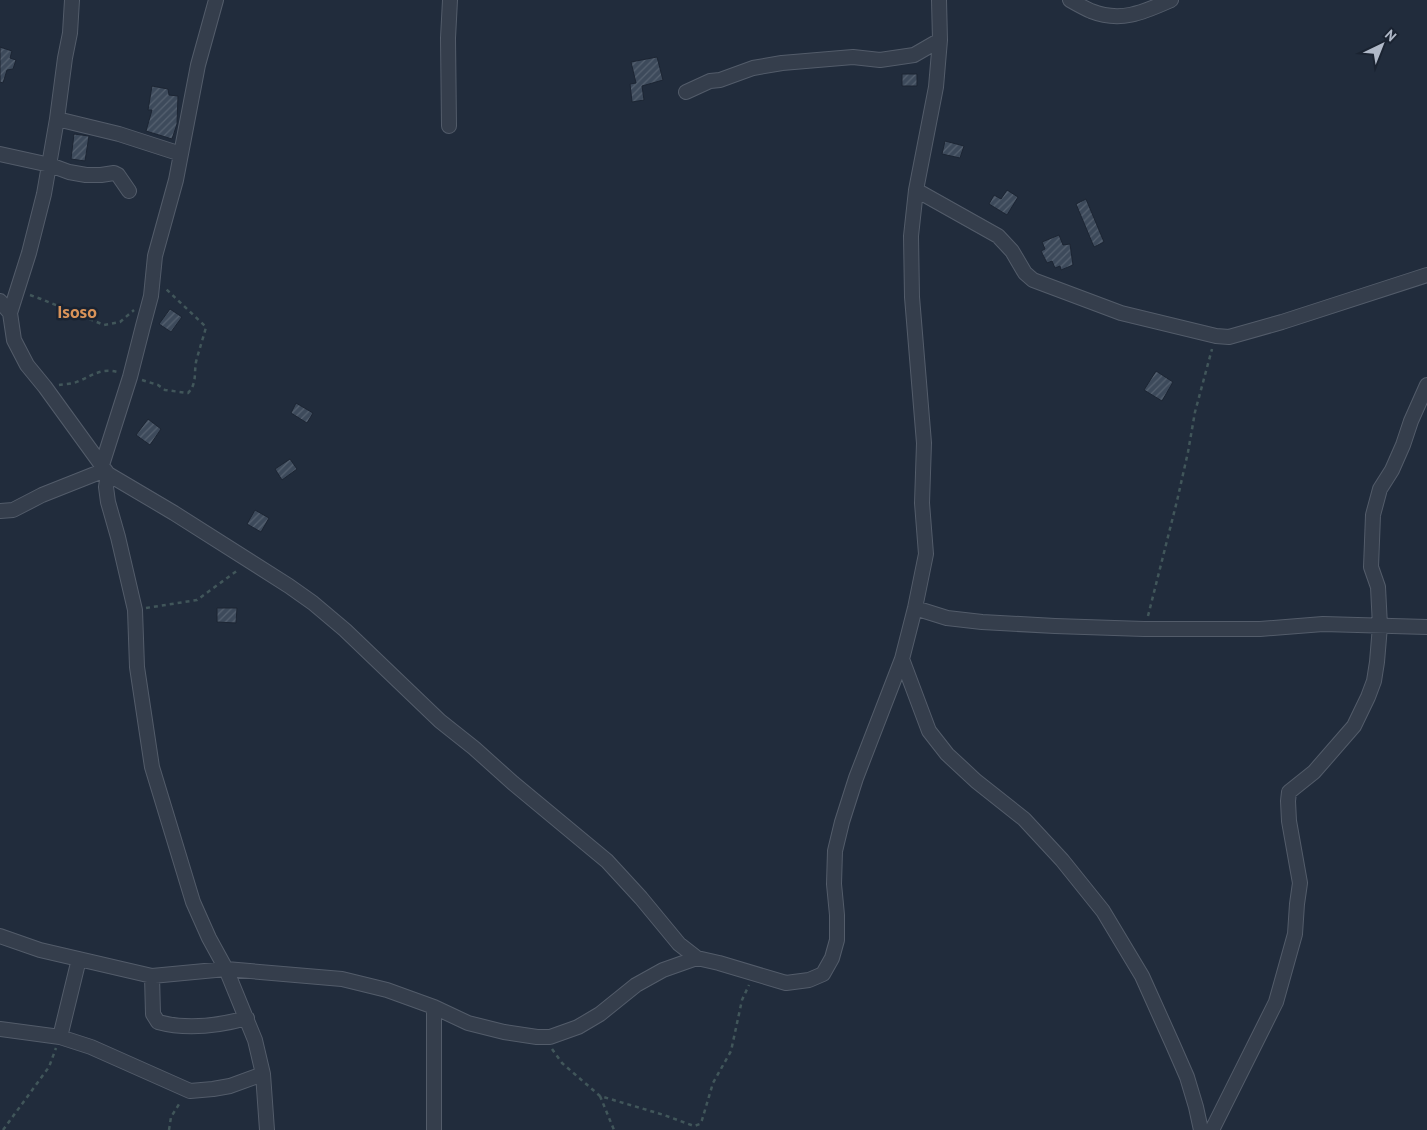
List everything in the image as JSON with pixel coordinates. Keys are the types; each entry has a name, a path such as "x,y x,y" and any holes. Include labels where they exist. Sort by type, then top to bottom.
{"street":[{"path":"72,0 70,33 60,88 50,165 37,225 10,313 14,340 27,365 105,470 313,603 345,630 440,721 607,862 641,898 679,944 697,958 786,983 809,980 823,974 832,958 837,940 834,884 835,851 856,778 902,659 926,554 922,503 924,443 912,297 911,236 916,190 936,87 940,40 939,0"},
{"path":"216,0 198,65 176,180 155,256 152,289 105,470 108,502 135,610 137,667 152,767 193,902 209,938 226,969 255,1040 262,1074 267,1130"},
{"path":"449,126 448,38 450,0"},
{"path":"1070,0 1090,11 1105,16 1139,14 1171,0"},
{"path":"686,92 710,81 720,80 753,68 782,63 853,57 880,60 914,55 940,40"},
{"path":"57,120 119,134 181,154"},
{"path":"0,154 86,175 114,173 118,175 129,192"},
{"path":"916,190 998,236 1012,251 1025,273 1033,280 1121,313 1216,336 1229,337 1282,322 1427,275"},
{"path":"0,301 10,313"},
{"path":"1212,1130 1276,1002 1281,980 1290,956 1300,883 1289,821 1288,801 1290,792 1314,772 1354,726 1374,681 1380,626 1378,587 1371,567 1373,515 1380,489 1400,454 1411,421 1427,385"},
{"path":"0,511 13,510 42,495 105,470"},
{"path":"915,608 948,618 1055,626 1144,629 1260,629 1323,624 1427,627"},
{"path":"902,659 929,730 947,754 1024,819 1051,848 1103,911 1142,976 1173,1045 1187,1077 1201,1130"},
{"path":"0,936 40,950 152,976 226,969 342,980 387,990 434,1007 468,1023 504,1032 550,1038 578,1027 593,1018 636,985 663,970 697,958"},
{"path":"60,1038 79,959"},
{"path":"152,976 153,1014 158,1022 170,1025 209,1026 247,1018"},
{"path":"434,1007 434,1130"},
{"path":"0,1029 60,1038 91,1046 190,1091 213,1090 230,1086 262,1074"}],"path":[{"path":"16,292 42,299 104,325 120,322 152,289 166,289 206,327 196,365 195,380 192,389 188,393 165,390 158,385 111,370 101,371 78,382 45,387"},
{"path":"1144,629 1177,501 1196,412 1216,336"},
{"path":"135,610 197,600 250,561"},
{"path":"550,1038 552,1049 562,1063 600,1096 694,1126 700,1124 714,1083 731,1051 742,1000 746,989 757,975"},
{"path":"2,1130 48,1067 60,1038"},
{"path":"169,1130 172,1116 180,1102 190,1091"},
{"path":"600,1096 614,1130"}],"building":[{"path":"0,47 12,51 10,58 16,60 13,69 7,70 3,83 0,82"},
{"path":"657,57 663,80 642,86 644,100 632,102 630,84 636,83 631,62"},
{"path":"902,74 917,74 917,86 902,86"},
{"path":"152,86 168,89 169,95 178,96 177,124 172,139 146,131 152,110 148,110"},
{"path":"74,134 89,136 85,161 71,159"},
{"path":"945,141 964,146 960,158 942,154"},
{"path":"1007,190 1018,197 1007,215 989,204 994,195 1001,199"},
{"path":"1086,199 1104,242 1094,247 1076,204"},
{"path":"1059,235 1063,245 1070,244 1073,265 1061,270 1060,266 1055,268 1052,261 1047,263 1041,251 1045,249 1042,242"},
{"path":"170,309 182,317 171,332 159,324"},
{"path":"1156,371 1173,382 1162,401 1144,390"},
{"path":"296,403 313,413 307,423 291,413"},
{"path":"148,419 161,429 150,445 136,435"},
{"path":"290,459 297,469 282,480 275,469"},
{"path":"255,510 269,518 261,532 247,524"},
{"path":"217,608 237,608 236,623 217,622"}],"district":[{"name":"Isoso","path":"77,311"}]}
